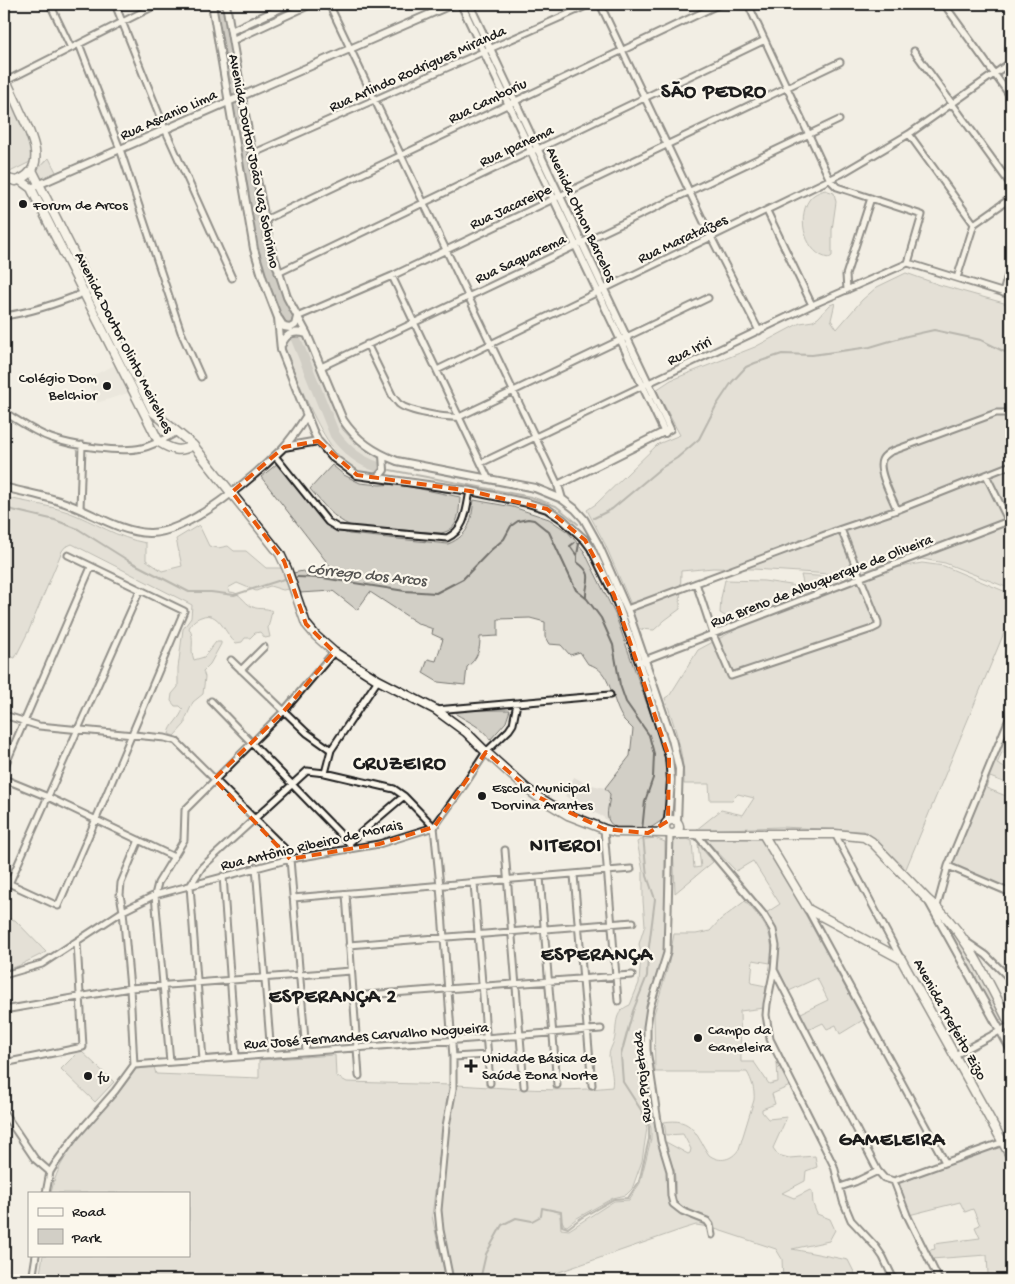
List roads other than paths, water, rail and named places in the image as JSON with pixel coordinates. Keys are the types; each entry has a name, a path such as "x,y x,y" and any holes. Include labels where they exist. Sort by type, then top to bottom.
{"main road":[{"path":"5,78 34,141 36,155 32,170 20,180 12,181 5,179"},
{"name":"Avenida Doutor Olinto Meirelhes","path":"32,170 34,187 87,291 113,352 159,442 176,451 185,450 193,446 154,413 121,348 87,291"},
{"name":"Avenida Doutor Olinto Meirelhes","path":"20,180 34,187"},
{"path":"113,352 121,348"},
{"path":"193,446 232,492 280,554 306,624 316,636 334,652 378,680 436,710 466,732 538,797 568,815 604,830 630,833 835,834 864,837 872,842 964,940 1011,1025"},
{"path":"671,834 679,828 673,822"},
{"path":"671,834 665,828 673,822"},
{"path":"647,833 673,822 695,833"},
{"path":"763,834 808,909"},
{"name":"Avenida Prefeito Zizo","path":"808,909 901,959 1011,1158"}],"street":[{"path":"50,4 72,48"},
{"path":"115,4 165,129 232,278"},
{"path":"5,78 72,48 158,4"},
{"name":"Avenida Doutor João Vaz Sobrinho","path":"212,4 230,100 254,249 278,318 281,350 318,442 332,457 357,475 407,481 528,503 547,509 562,519 585,540 598,561 614,595 642,661 677,756 679,769 673,822"},
{"name":"Avenida Doutor João Vaz Sobrinho","path":"226,4 252,154 278,273 287,297 307,334 343,420 362,443 382,455 397,461 535,488 562,499 584,519 598,544 627,609 642,661"},
{"path":"231,31 290,4"},
{"path":"233,40 311,4"},
{"path":"329,4 558,485 562,499"},
{"name":"Rua Ascanio Lima","path":"34,187 452,4"},
{"name":"Avenida Othon Barcelos","path":"461,4 487,50"},
{"name":"Avenida Othon Barcelos","path":"469,4 487,50 511,102 646,384 665,433 558,485"},
{"name":"Rua Arlindo Rodrigues Miranda","path":"252,154 591,4"},
{"path":"600,4 711,237 759,330"},
{"name":"Rua Camboriu","path":"265,220 720,4"},
{"path":"748,4 830,180 837,187 922,215 908,263 1011,296"},
{"path":"944,4 1011,97"},
{"path":"1008,4 1011,9"},
{"name":"Rua Ipanema","path":"278,273 765,40"},
{"path":"79,44 120,149 181,332 201,377"},
{"path":"914,51 1011,185"},
{"name":"Rua Jacareipe","path":"297,317 392,276 840,62"},
{"name":"Rua Marataízes","path":"437,370 830,180 909,134 1011,62"},
{"name":"Rua Saquarema","path":"320,367 839,120"},
{"path":"909,134 974,224"},
{"path":"4,191 5,179"},
{"path":"847,290 846,275 871,198"},
{"path":"957,278 974,224 1011,198"},
{"path":"767,212 812,305"},
{"name":"Rua Iriri","path":"481,463 812,305 908,263"},
{"path":"1003,293 1011,264"},
{"path":"392,276 488,478"},
{"path":"4,316 47,307 87,291"},
{"path":"368,344 399,404 407,409 450,418 459,417 708,298"},
{"path":"278,318 284,327 290,328 295,325 297,317"},
{"path":"281,350 287,335 298,332 307,334"},
{"path":"4,412 36,432 52,439 121,450 142,448 159,442 177,432"},
{"path":"897,510 880,466 882,459 890,452 996,413 1011,415"},
{"path":"4,487 69,504 132,531 150,533 166,531 182,525 232,492 284,447 308,415"},
{"path":"284,447 318,442"},
{"path":"80,509 82,445"},
{"path":"373,478 379,476 384,470 382,455"},
{"path":"275,456 328,522 338,528 447,538 456,534 462,526 470,492"},
{"path":"627,609 840,529 897,510 1011,464"},
{"path":"986,475 1010,523"},
{"path":"572,528 580,526 584,519"},
{"name":"Rua Breno de Albuquerque de Oliveira","path":"642,661 1010,523"},
{"path":"696,584 713,634 731,676 872,629 878,626 878,622 840,529"},
{"path":"68,555 184,611 58,906 7,883 48,797 140,590"},
{"path":"4,768 92,567"},
{"path":"241,670 264,647"},
{"path":"170,1062 155,895 158,883 184,840 185,810 283,712 334,652"},
{"path":"230,660 283,712 307,733 331,750"},
{"path":"324,773 331,750 378,680"},
{"path":"436,710 610,696"},
{"path":"211,701 349,843 351,849"},
{"path":"434,827 466,784 486,752 509,730 513,724 517,703"},
{"path":"1011,714 948,866 936,910 1011,1050"},
{"path":"4,715 39,726 165,738 176,742 288,852 306,1052"},
{"path":"203,1060 190,886 202,867 304,772 311,770 388,787 404,796 434,827 440,886 453,1057 453,1090 446,1126 438,1210 450,1280"},
{"path":"4,779 96,819 174,857"},
{"path":"349,843 404,796"},
{"name":"Rua Antônio Ribeiro de Morais","path":"4,975 42,964 123,911 155,895 256,867 398,839 434,827"},
{"path":"604,830 618,1001"},
{"path":"695,833 764,915 772,930 776,946 766,1016 770,1039 834,1166 846,1210 851,1220 876,1247 894,1280"},
{"name":"Rua Projetada","path":"671,834 667,953 650,1007 647,1027 648,1050 661,1141 670,1171 673,1204 682,1212 707,1220 712,1235"},
{"path":"835,834 901,959"},
{"path":"46,1192 50,1172 74,1138 115,1091 134,1065 130,988 120,895 121,883 139,840"},
{"path":"505,850 524,1086"},
{"path":"948,866 1011,893"},
{"path":"256,867 271,1055"},
{"path":"293,898 631,869"},
{"path":"574,875 592,1085"},
{"path":"223,876 236,1057"},
{"path":"540,877 557,1085"},
{"path":"474,883 490,1083"},
{"path":"346,894 359,1076"},
{"path":"808,909 945,1162"},
{"path":"349,945 633,922"},
{"path":"964,940 986,955 1011,980"},
{"path":"4,1063 82,1048 84,1042 77,942"},
{"path":"774,969 878,1171 884,1178 891,1181 939,1280"},
{"path":"4,1010 130,988 351,971"},
{"path":"353,996 632,975"},
{"path":"955,1055 1011,1025"},
{"name":"Rua José Fernandes Carvalho Nogueira","path":"134,1065 601,1029"},
{"path":"453,1057 488,1055"},
{"path":"4,1113 35,1160 50,1172"},
{"path":"891,1181 1003,1142"},
{"path":"840,1187 878,1171"},
{"path":"32,1280 36,1256"}],"waterway":[{"path":"220,4 236,92"},
{"path":"238,107 264,250 288,322"},
{"path":"594,518 612,509 699,439 716,406 732,382 746,367 755,363 782,354 812,355 870,347 934,330 981,340 1011,355"},
{"path":"296,339 335,435 354,454 365,462 378,467"},
{"path":"390,470 531,497 556,506 578,524"},
{"name":"Córrego dos Arcos","path":"4,508 55,520 78,529 129,561 189,592 234,595 284,579"},
{"name":"Córrego dos Arcos","path":"297,577 323,578 405,591 436,593 463,579 504,539 511,526 518,521 534,520 549,532 576,590 587,599 601,618 613,645 620,685 626,702 649,735 654,754 653,778 645,801 642,831"},
{"path":"577,555 580,538"},
{"path":"574,543 570,546 577,556 577,562 588,575 586,598"},
{"name":"Córrego dos Arcos","path":"480,1280 486,1254 502,1225 516,1218 532,1221 541,1216 542,1208 561,1212 562,1226 568,1228 581,1218 614,1199 628,1198 639,1182 649,1139 649,1127 643,1113 623,1082 621,1055 633,1011 647,976 655,899 647,876 643,836"}],"place":[{"name":"Forum de Arcos","path":"23,204"},
{"name":"Colégio Dom Belchior","path":"107,386"},
{"name":"Escola Municipal Dorvina Arantes","path":"482,796"},
{"name":"Campo da Gameleira","path":"698,1038"},
{"name":"Unidade Básica de Saúde Zona Norte","path":"471,1066"},
{"name":"fu","path":"88,1076"}],"district":[{"name":"SÃO PEDRO","path":"714,90"},
{"name":"CRUZEIRO","path":"400,762"},
{"name":"NITEROI","path":"566,844"},
{"name":"ESPERANÇA","path":"597,953"},
{"name":"ESPERANÇA 2","path":"333,995"},
{"name":"GAMELEIRA","path":"892,1138"}]}
